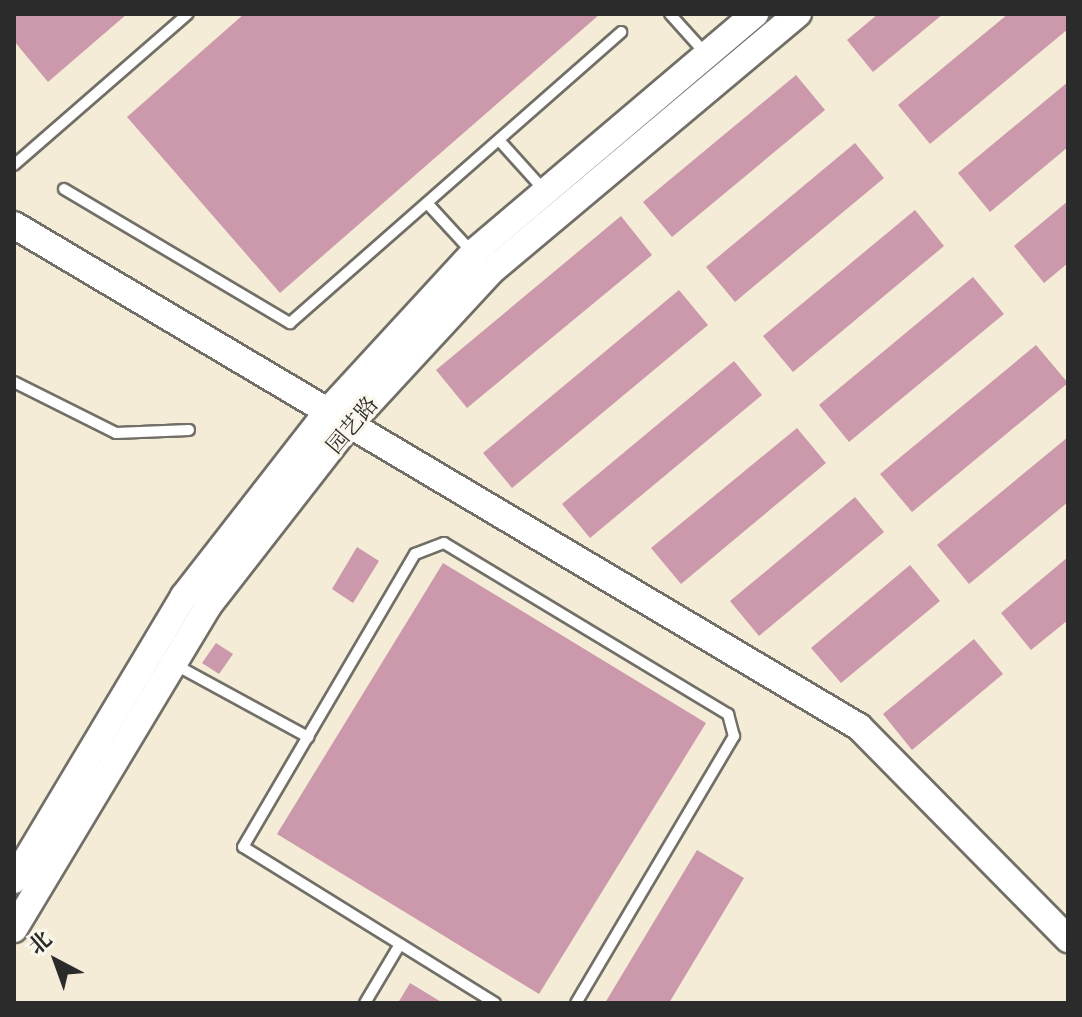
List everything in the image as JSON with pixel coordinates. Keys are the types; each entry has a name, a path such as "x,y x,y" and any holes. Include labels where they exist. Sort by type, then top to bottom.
{"street":[{"name":"园艺路","path":"14,880 184,596 338,418 473,253 755,14"},
{"name":"园艺路","path":"14,929 172,663 338,418 490,272 798,14"},
{"path":"14,225 859,727 1068,939"}],"lane":[{"path":"14,165 188,14"},
{"path":"670,14 707,55"},
{"path":"64,189 290,323 621,32"},
{"path":"499,140 545,191"},
{"path":"427,203 473,253"},
{"path":"14,382 116,433 189,430"},
{"path":"495,1003 243,847 415,554 444,543 728,714 734,736 576,1003"},
{"path":"172,663 308,737"},
{"path":"365,1003 399,946"}],"building":[{"path":"14,14 127,14 48,82 14,41"},
{"path":"244,14 600,14 280,293 127,117"},
{"path":"878,14 943,14 873,72 847,40"},
{"path":"1008,14 1068,14 1068,29 930,144 898,105"},
{"path":"796,75 825,110 672,237 643,202"},
{"path":"1068,82 1068,147 990,212 958,173"},
{"path":"855,143 884,178 735,302 706,267"},
{"path":"1068,201 1068,263 1044,283 1014,246"},
{"path":"915,210 944,246 793,372 763,336"},
{"path":"621,216 652,255 467,408 436,370"},
{"path":"973,277 1004,314 849,442 819,405"},
{"path":"679,290 708,325 512,488 483,453"},
{"path":"1036,345 1068,383 912,512 880,474"},
{"path":"734,361 762,395 590,538 562,504"},
{"path":"797,428 826,463 681,584 651,548"},
{"path":"1068,437 1068,502 969,584 937,545"},
{"path":"855,497 884,532 759,636 730,601"},
{"path":"357,547 379,561 353,603 332,589"},
{"path":"1068,557 1068,620 1031,650 1001,613"},
{"path":"443,563 706,723 539,994 277,834"},
{"path":"910,565 940,601 841,683 811,648"},
{"path":"974,639 1003,674 912,750 883,714"},
{"path":"216,643 233,654 219,674 202,663"},
{"path":"697,850 744,878 669,1003 605,1003"},
{"path":"410,983 443,1003 398,1003"}]}
